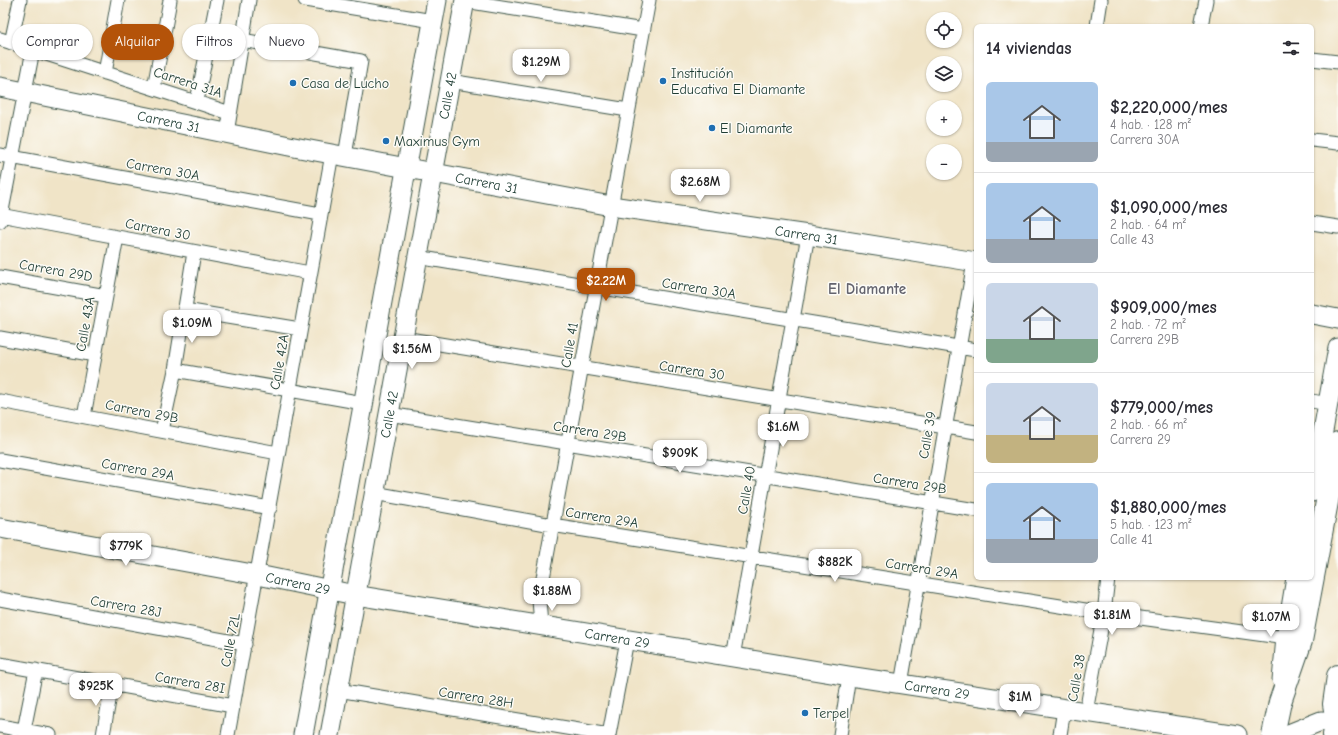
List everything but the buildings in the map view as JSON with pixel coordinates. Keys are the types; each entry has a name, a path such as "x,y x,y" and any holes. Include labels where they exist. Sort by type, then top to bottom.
{"highway":[{"path":"1314,548 1338,443"},
{"path":"1273,735 1307,580"},
{"path":"1337,724 1334,704 1338,676"}],"street":[{"path":"5,41 20,0"},
{"path":"105,73 118,0"},
{"path":"154,88 170,0"},
{"path":"197,102 216,0"},
{"path":"245,24 249,0"},
{"path":"305,0 433,21"},
{"name":"Calle 42","path":"303,735 437,0"},
{"path":"465,0 643,30"},
{"name":"Calle 42","path":"330,735 354,595 389,414 465,0"},
{"name":"Calle 41","path":"541,625 539,600 649,0"},
{"path":"1097,24 1101,0"},
{"path":"1201,24 1206,0"},
{"name":"Calle 42A","path":"246,41 361,61 338,155 320,214 258,575"},
{"path":"1314,58 1338,62"},
{"path":"0,217 6,156 25,92 31,60"},
{"name":"Carrera 31A","path":"64,60 230,113"},
{"path":"227,133 239,60"},
{"path":"450,80 628,110"},
{"name":"Carrera 31","path":"0,87 338,155 611,206 808,235 974,262"},
{"path":"1314,140 1338,144"},
{"name":"Carrera 30A","path":"6,156 320,214"},
{"name":"Carrera 30","path":"0,217 310,273"},
{"path":"1314,223 1338,227"},
{"name":"Calle 40","path":"733,657 808,235"},
{"name":"Calle 43A","path":"84,416 117,237"},
{"path":"162,431 175,370 194,252"},
{"name":"Carrera 30A","path":"418,257 596,288 974,350"},
{"name":"Calle 39","path":"901,684 974,267"},
{"name":"Carrera 29D","path":"0,277 106,296"},
{"path":"185,310 300,329"},
{"path":"1314,314 1338,319"},
{"path":"0,338 95,355"},
{"name":"Carrera 30","path":"402,338 974,432"},
{"path":"1314,477 1326,403 1338,348"},
{"path":"175,370 364,403"},
{"name":"Carrera 29B","path":"0,401 278,453"},
{"name":"Carrera 29B","path":"389,414 974,510"},
{"name":"Carrera 29A","path":"0,460 270,508"},
{"name":"Carrera 29A","path":"374,493 552,525 1104,613 1293,640"},
{"name":"Carrera 29","path":"0,528 258,575 354,595 849,676 1237,735"},
{"name":"Calle 72L","path":"228,735 258,575"},
{"name":"Calle 38","path":"1086,712 1104,613 1108,580"},
{"path":"1293,640 1296,580"},
{"name":"Carrera 28J","path":"0,599 245,644"},
{"path":"609,735 627,640"},
{"name":"Carrera 28I","path":"0,664 233,706"},
{"path":"24,730 36,670"},
{"path":"840,735 849,676"},
{"path":"103,735 112,684"},
{"name":"Carrera 28H","path":"338,690 609,735"},
{"path":"1060,735 1064,709"},
{"path":"1286,735 1321,721 1337,724"},
{"path":"0,726 50,735"}],"place":[{"name":"Institución Educativa El Diamante","path":"663,81"},
{"name":"Casa de Lucho","path":"293,83"},
{"name":"El Diamante","path":"712,128"},
{"name":"Maximus Gym","path":"386,141"},
{"name":"Terpel","path":"805,713"}],"district":[{"name":"El Diamante","path":"867,289"}]}
